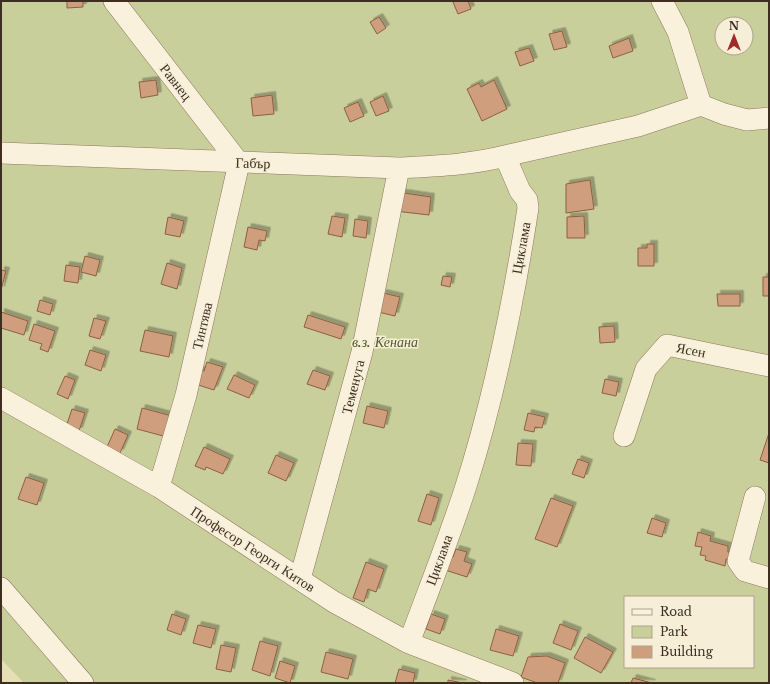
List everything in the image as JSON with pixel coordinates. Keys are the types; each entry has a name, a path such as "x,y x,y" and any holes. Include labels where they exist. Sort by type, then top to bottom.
{"street":[{"name":"Равнец","path":"114,1 238,163"},
{"path":"662,1 678,32 701,105"},
{"path":"505,156 638,126 701,105 724,114 747,120 769,118"},
{"name":"Габър","path":"1,153 399,168 487,161 505,156"},
{"name":"Циклама","path":"409,643 468,480 484,426 512,299 528,208 527,200 520,191 505,156"},
{"name":"Тинтява","path":"159,487 186,395 238,163"},
{"name":"Теменуга","path":"300,579 360,360 399,168"},
{"name":"Ясен","path":"624,436 646,369 667,345 769,366"},
{"name":"Професор Георги Китов","path":"1,398 159,487 334,602 409,643 513,683"},
{"path":"755,497 738,561 745,571 769,578"},
{"path":"1,588 83,683"}],"shaded area":[{"path":"1,652 33,683 1,683"}],"green space":[{"name":"в.з. Кенана","path":"1,1 769,1 769,683 24,683 1,659"}],"building":[{"path":"67,1 83,1 83,7 67,8"},
{"path":"468,1 471,9 458,14 453,2"},
{"path":"379,17 386,28 377,34 370,22"},
{"path":"562,31 567,47 554,50 549,34"},
{"path":"629,38 633,51 613,58 609,46"},
{"path":"529,48 534,61 520,66 515,52"},
{"path":"156,80 158,95 141,98 139,82"},
{"path":"494,80 507,109 482,121 467,89 479,83 481,87"},
{"path":"272,95 274,114 253,116 251,98"},
{"path":"383,96 389,111 376,116 370,102"},
{"path":"358,102 364,116 350,122 344,108"},
{"path":"590,180 594,209 566,213 566,184"},
{"path":"397,192 431,197 429,215 395,211"},
{"path":"332,216 345,218 342,237 328,234"},
{"path":"584,216 585,238 567,238 567,217"},
{"path":"168,217 184,221 180,237 165,234"},
{"path":"355,219 368,221 366,238 353,236"},
{"path":"248,227 267,231 265,241 259,240 257,250 244,247"},
{"path":"647,244 654,244 654,266 638,266 638,248 647,248"},
{"path":"85,256 100,260 96,276 81,272"},
{"path":"167,263 182,268 177,289 161,284"},
{"path":"66,265 80,267 78,283 64,281"},
{"path":"1,270 6,271 1,290"},
{"path":"443,276 452,277 450,287 441,285"},
{"path":"763,277 769,277 769,296 763,296"},
{"path":"383,293 400,297 395,316 378,312"},
{"path":"717,294 740,294 740,306 718,306"},
{"path":"40,300 53,304 50,315 37,311"},
{"path":"1,312 28,321 24,335 1,328"},
{"path":"308,315 345,327 341,339 304,327"},
{"path":"94,318 106,321 100,339 89,336"},
{"path":"34,324 55,331 48,352 40,349 42,344 29,340"},
{"path":"614,326 615,342 600,343 599,327"},
{"path":"145,330 173,336 169,357 140,351"},
{"path":"90,350 106,355 101,371 85,365"},
{"path":"207,362 223,367 214,390 195,384 199,370 204,371"},
{"path":"313,370 330,376 325,390 307,384"},
{"path":"234,375 255,385 249,398 227,389"},
{"path":"65,376 75,380 68,399 57,394"},
{"path":"605,379 619,382 616,396 602,393"},
{"path":"367,406 388,411 384,428 363,423"},
{"path":"142,408 172,416 167,437 137,429"},
{"path":"72,409 85,413 79,431 66,427"},
{"path":"528,413 545,417 542,428 535,427 534,432 524,430"},
{"path":"115,429 128,435 120,453 107,447"},
{"path":"769,433 769,463 760,460"},
{"path":"518,443 533,444 531,466 516,465"},
{"path":"204,447 230,459 223,474 206,467 205,470 195,466"},
{"path":"276,455 294,463 286,481 268,473"},
{"path":"578,459 589,463 584,478 572,474"},
{"path":"26,477 44,483 37,505 18,499"},
{"path":"427,494 439,498 431,525 418,521"},
{"path":"551,498 573,506 557,547 535,539"},
{"path":"652,518 666,523 662,537 647,533"},
{"path":"698,532 711,536 710,541 728,546 728,552 733,553 731,560 726,559 725,566 705,560 706,556 700,555 702,547 695,546"},
{"path":"456,549 467,552 464,561 472,564 467,577 445,570 450,556 453,557"},
{"path":"366,562 384,569 376,592 368,589 364,602 353,598"},
{"path":"172,614 186,619 181,635 167,630"},
{"path":"431,614 445,619 440,634 426,629"},
{"path":"560,624 578,631 571,650 553,643"},
{"path":"198,625 216,629 211,648 193,643"},
{"path":"496,629 519,636 513,656 490,650"},
{"path":"585,637 613,652 601,673 574,658"},
{"path":"260,641 278,646 270,676 252,670"},
{"path":"221,645 236,648 231,672 216,669"},
{"path":"326,652 353,659 348,679 321,672"},
{"path":"547,656 565,663 558,683 537,683 521,677 528,657"},
{"path":"280,661 295,666 290,683 275,678"},
{"path":"399,669 415,673 413,683 395,683"},
{"path":"633,678 652,683 631,683"},
{"path":"448,680 463,683 448,683"}]}
